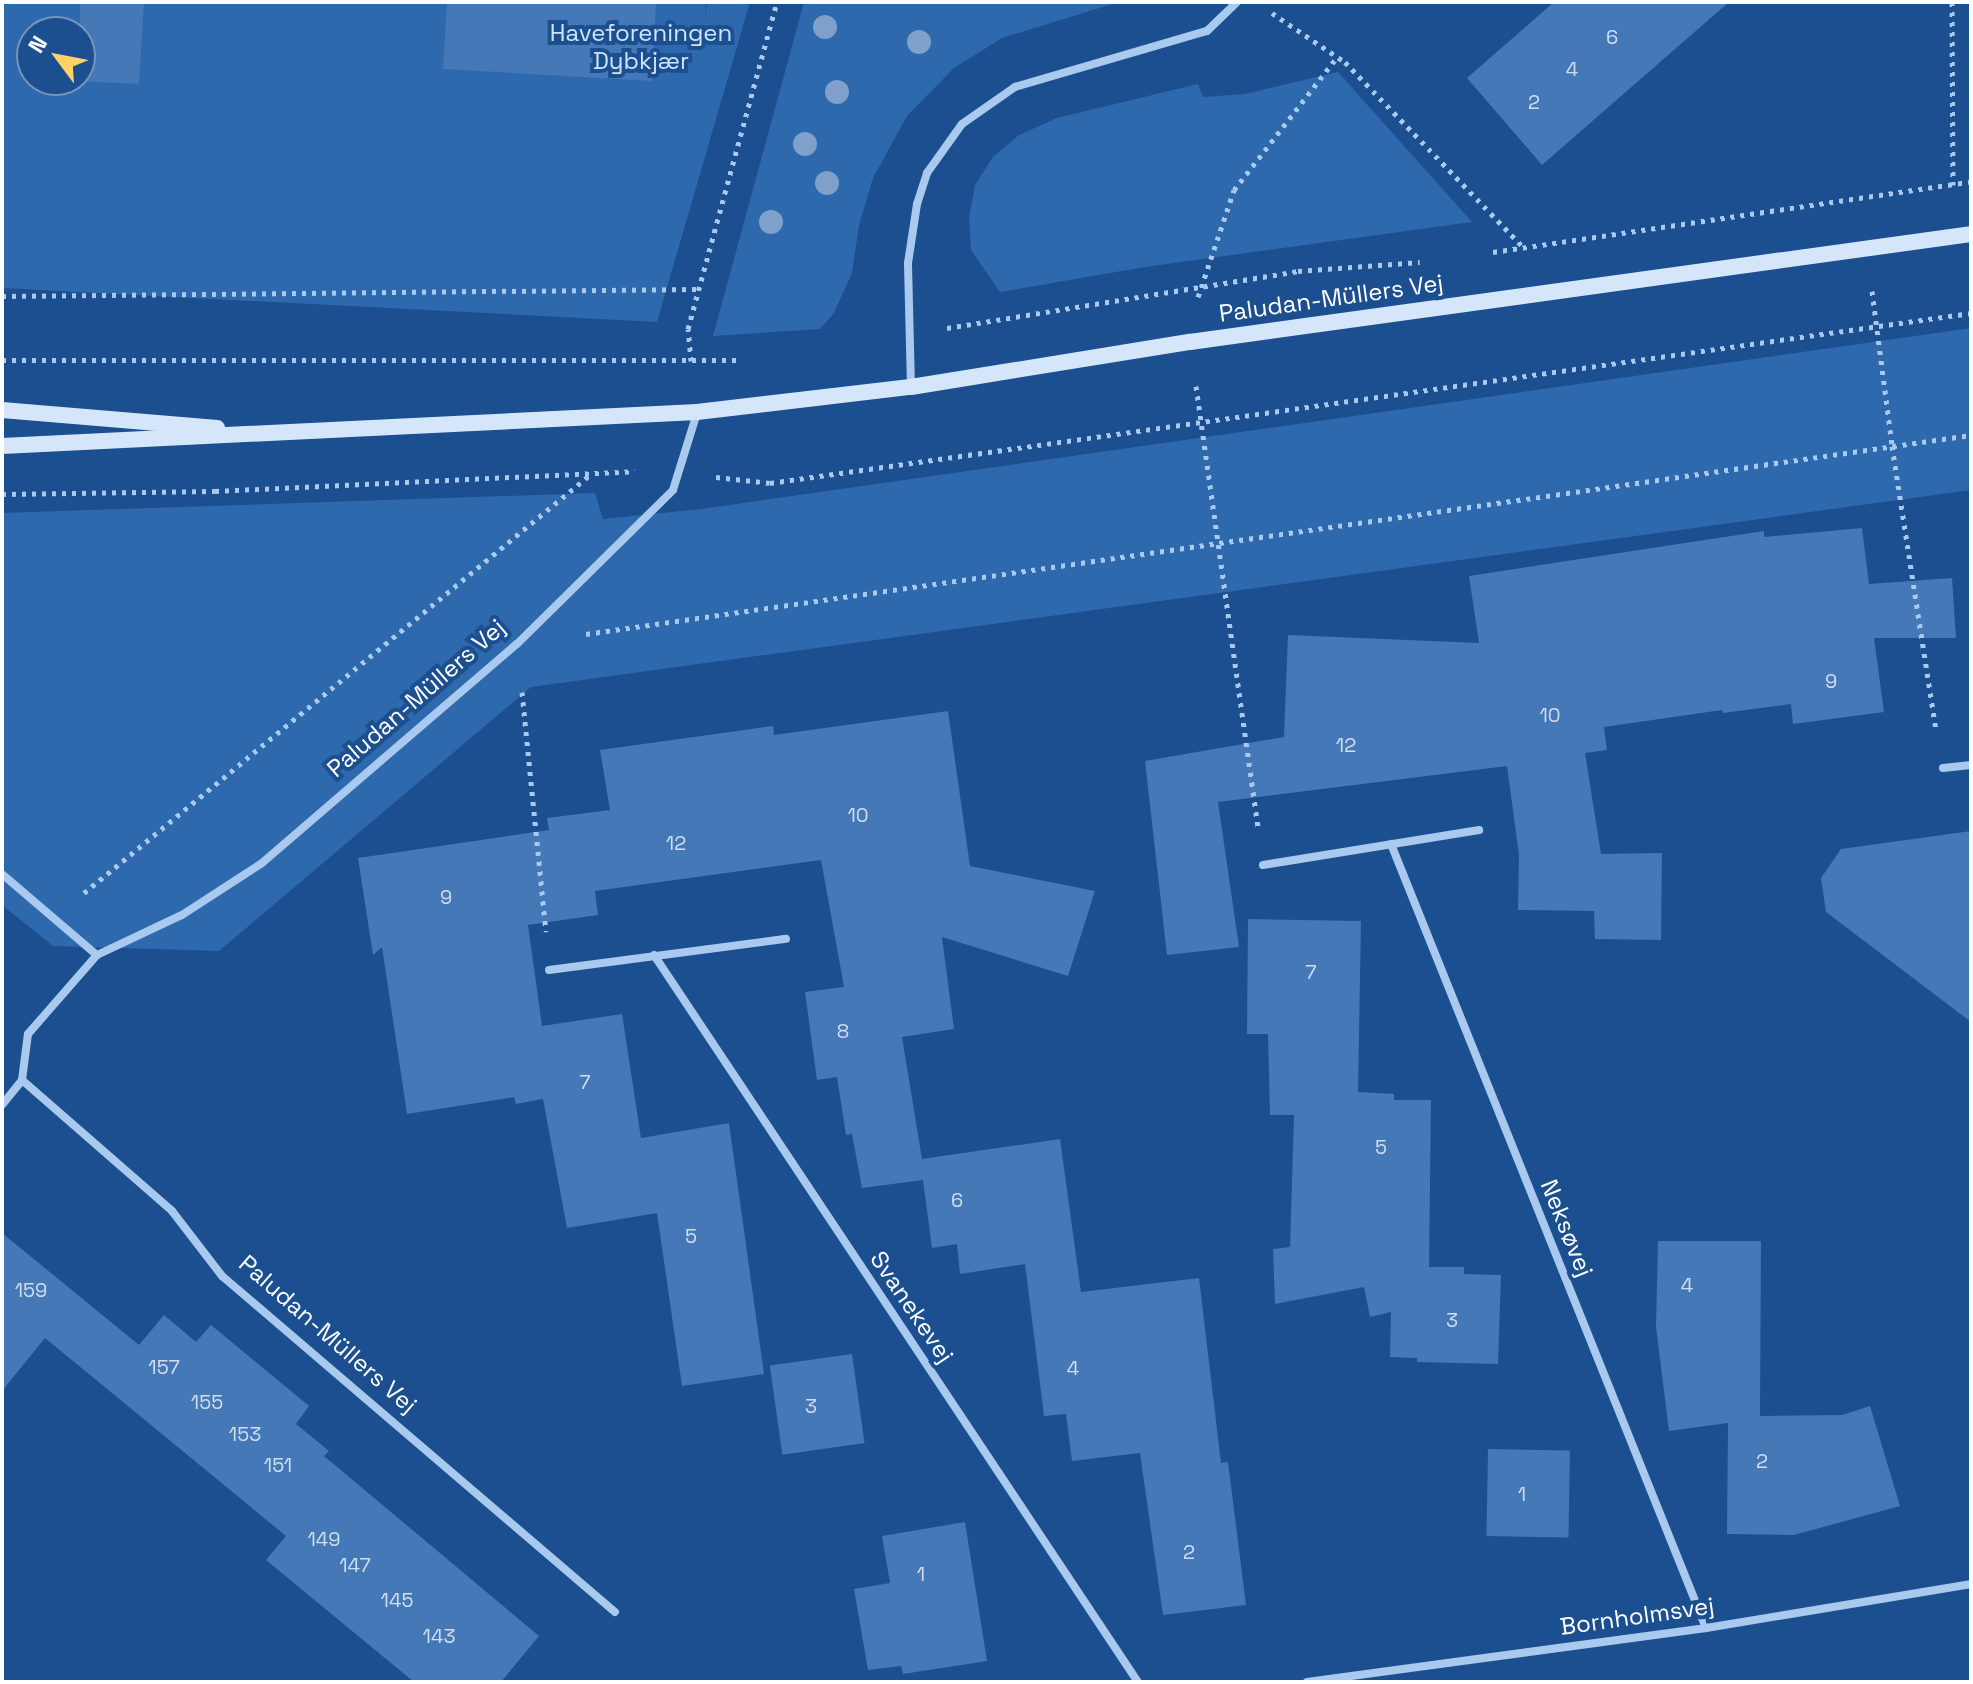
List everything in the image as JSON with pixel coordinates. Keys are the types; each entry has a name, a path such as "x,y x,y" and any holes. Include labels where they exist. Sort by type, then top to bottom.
{"street":[{"path":"911,387 908,263 917,204 927,173 962,124 1015,87 1207,31 1237,2"},
{"name":"Paludan-Müllers Vej","path":"2,446 697,412 911,387 1190,342 1962,236"},
{"name":"Paludan-Müllers Vej","path":"2,410 283,434"},
{"name":"Paludan-Müllers Vej","path":"615,1612 222,1276 172,1211 22,1080 28,1034 97,955 182,915 262,863 517,644 673,490 697,412"},
{"path":"1943,768 1971,765"},
{"path":"1263,865 1479,830"},
{"name":"Neksøvej","path":"1391,844 1706,1628"},
{"path":"2,874 97,955"},
{"path":"549,970 786,939"},
{"name":"Svanekevej","path":"654,955 1138,1682"},
{"path":"2,1105 22,1080"},
{"name":"Bornholmsvej","path":"1307,1682 1353,1679 1706,1628 1971,1584"}],"path":[{"path":"697,412 688,329 777,2"},
{"path":"1952,2 1953,183 1962,236"},
{"path":"1267,10 1337,57 1522,246"},
{"path":"1263,865 1190,342 1200,285 1234,190 1337,57"},
{"path":"1486,254 1522,246 1971,181"},
{"path":"1867,251 1892,446 1943,768"},
{"path":"910,335 1298,271 1427,262"},
{"path":"2,296 699,289"},
{"path":"2,494 215,491 648,470 770,483 1971,313"},
{"path":"2,360 754,360"},
{"path":"549,970 517,644 1971,435"},
{"path":"53,918 592,474"}],"green space":[{"name":"Haveforeningen Dybkjær","path":"2,2 706,2 705,23 707,2 750,2 657,322 2,288"},
{"path":"804,2 1119,2 1002,38 954,68 907,116 873,178 859,225 852,273 834,313 820,329 713,336"},
{"path":"1338,72 1472,222 1145,267 1000,292 971,250 969,218 975,185 993,157 1019,135 1057,118 1198,84 1203,97 1245,94"},
{"path":"1971,328 1971,490 531,687 219,951 53,946 2,905 2,513 595,493 603,519 701,509"}],"building":[{"path":"80,2 144,2 139,84 96,82 96,16 80,16"},
{"path":"447,2 656,2 652,81 443,69"},
{"path":"1554,2 1729,2 1542,165 1467,78"},
{"path":"1862,528 1869,584 1952,578 1956,638 1874,638 1884,712 1793,724 1791,704 1723,713 1722,710 1604,727 1607,750 1585,753 1601,854 1662,853 1661,940 1595,939 1594,911 1518,910 1519,855 1507,766 1218,802 1239,947 1167,955 1145,761 1284,737 1288,635 1479,643 1469,576 1764,531 1764,537"},
{"path":"948,711 970,866 1095,891 1068,976 942,937 954,1029 902,1037 922,1159 1060,1139 1081,1292 1199,1278 1221,1463 1228,1462 1246,1605 1163,1615 1140,1453 1072,1461 1066,1414 1044,1416 1025,1264 960,1274 957,1244 932,1248 923,1180 862,1188 852,1134 846,1135 837,1077 817,1080 805,992 844,987 821,860 595,891 598,915 528,925 542,1026 622,1014 641,1138 729,1123 764,1374 682,1386 657,1213 567,1228 543,1099 516,1104 514,1097 407,1114 382,947 373,955 358,858 549,830 547,818 610,810 600,750 773,726 774,735"},
{"path":"1971,831 1971,1022 1826,912 1821,878 1841,849"},
{"path":"1248,919 1361,921 1358,1092 1394,1094 1394,1100 1431,1100 1429,1267 1464,1267 1464,1274 1501,1275 1498,1364 1417,1362 1417,1358 1390,1357 1391,1312 1370,1317 1364,1287 1275,1304 1273,1249 1290,1247 1294,1115 1270,1115 1268,1034 1247,1034"},
{"path":"2,1233 139,1345 164,1315 196,1342 211,1325 309,1406 296,1424 329,1451 324,1456 539,1636 501,1682 414,1682 266,1560 286,1536 45,1338 2,1391"},
{"path":"1658,1241 1761,1241 1760,1416 1842,1415 1870,1406 1900,1506 1794,1535 1727,1534 1728,1423 1669,1431 1656,1327"},
{"path":"852,1354 865,1443 782,1455 770,1366"},
{"path":"1488,1449 1570,1450 1568,1537 1486,1536"},
{"path":"965,1522 987,1661 903,1674 901,1666 868,1670 854,1589 890,1583 882,1536"}]}
